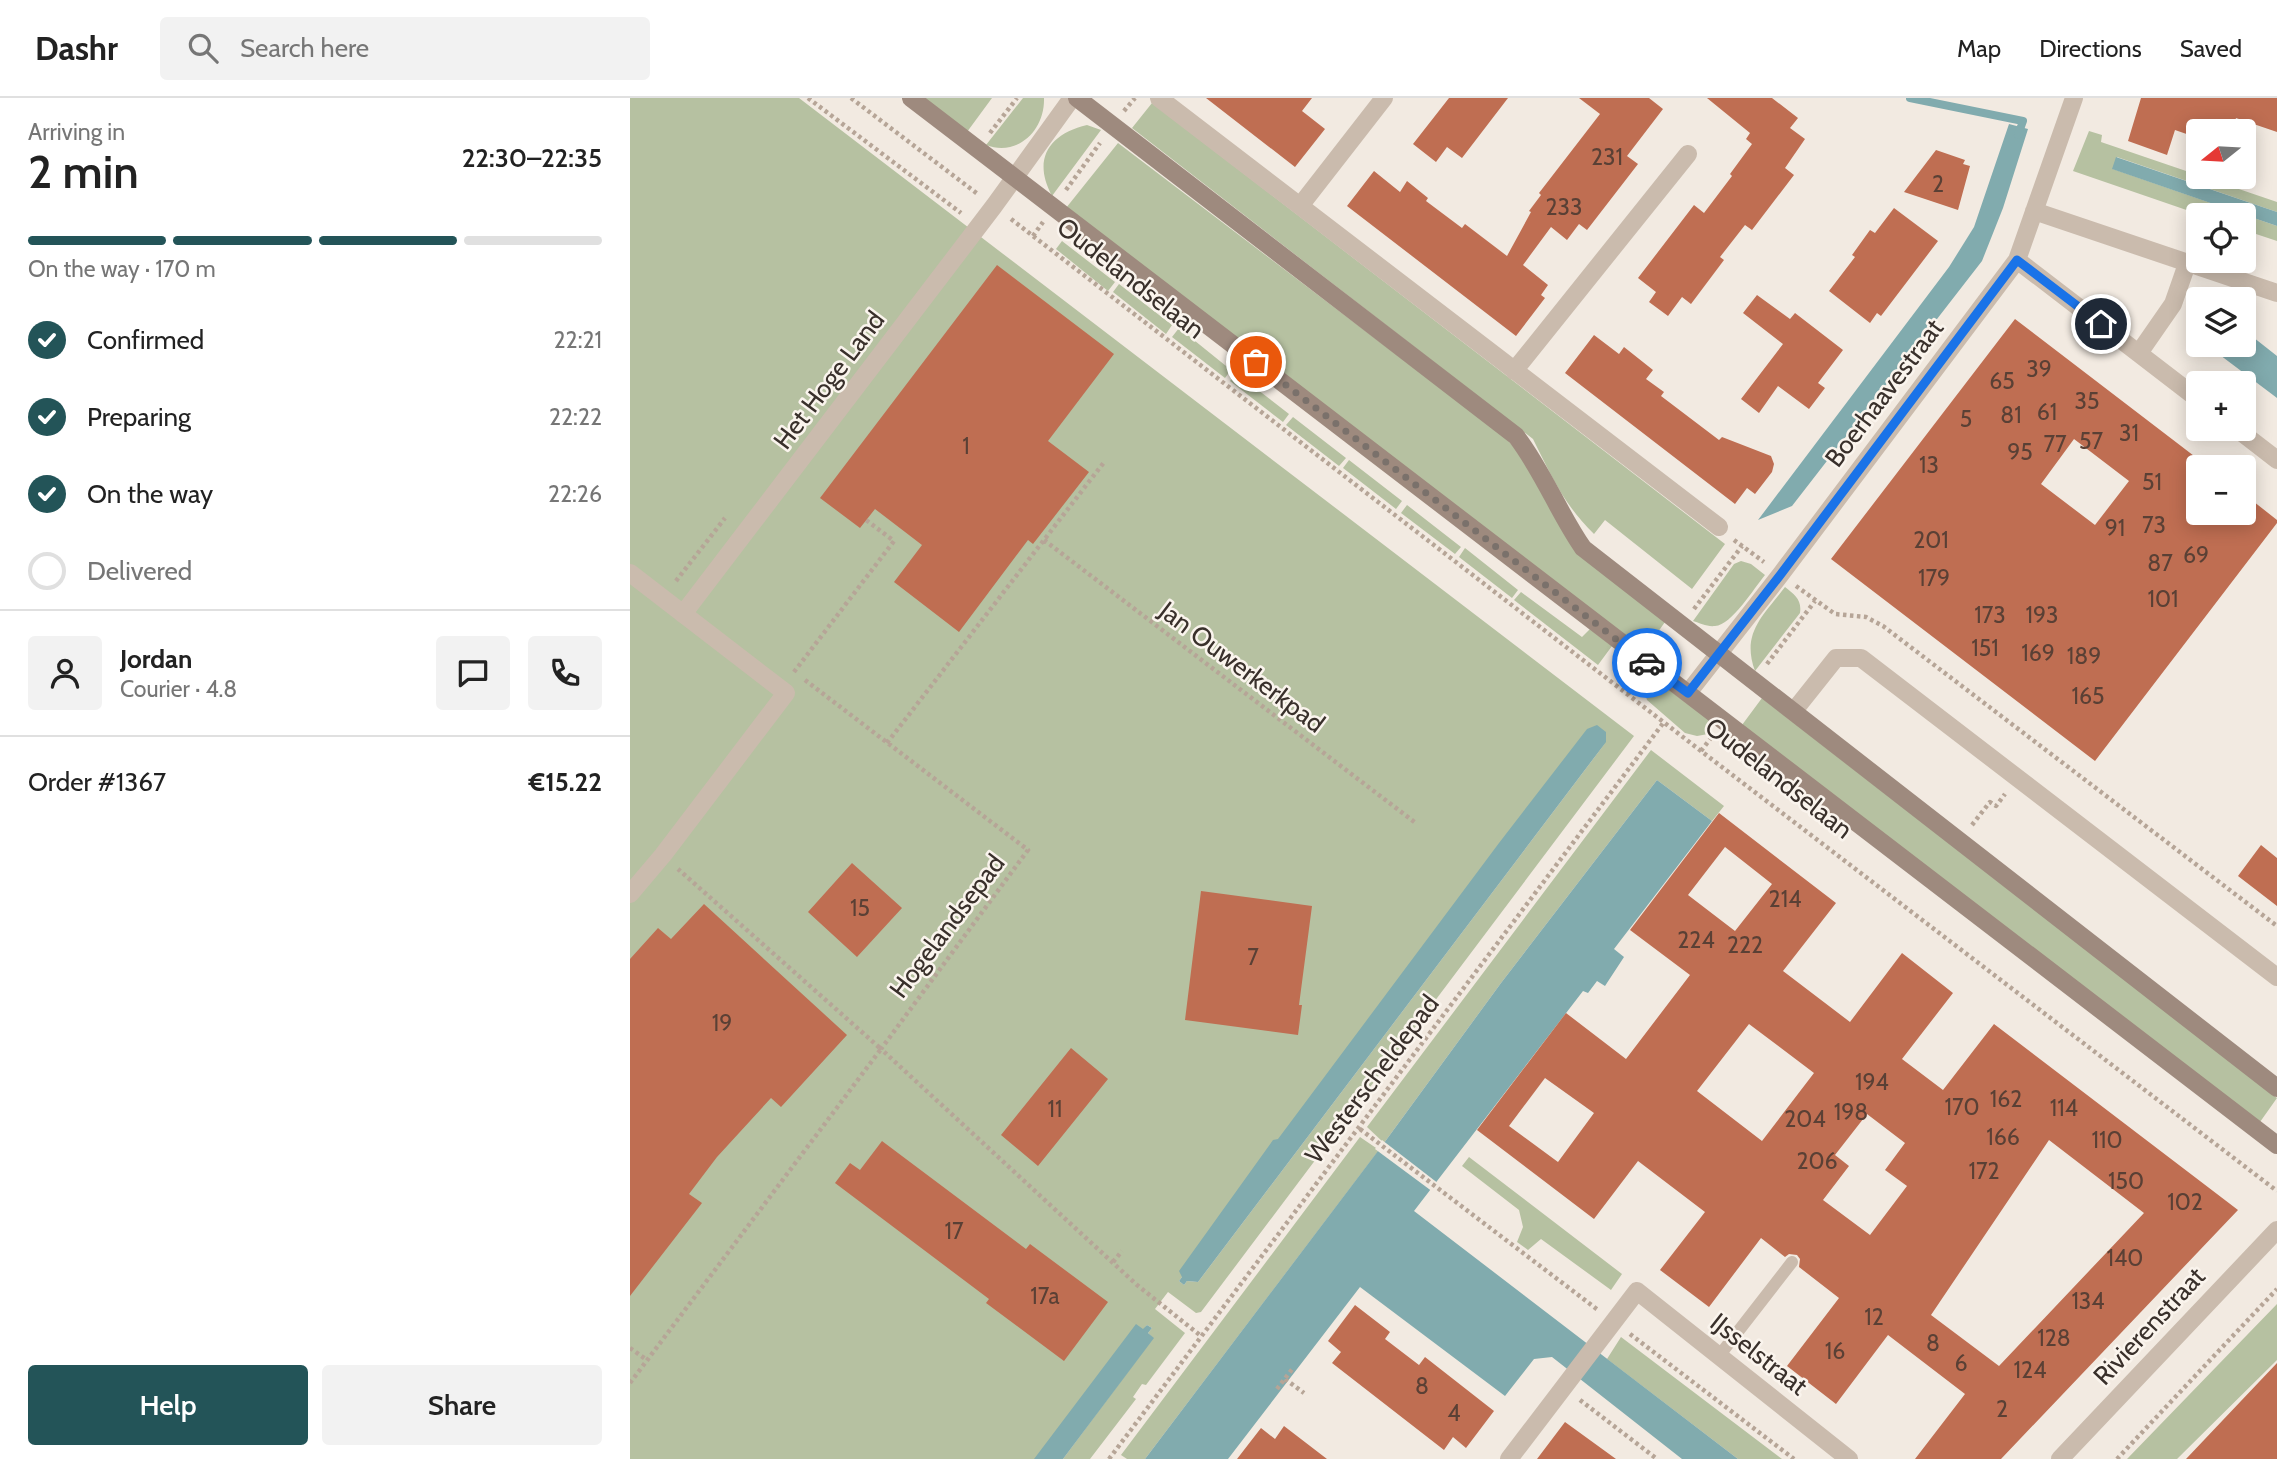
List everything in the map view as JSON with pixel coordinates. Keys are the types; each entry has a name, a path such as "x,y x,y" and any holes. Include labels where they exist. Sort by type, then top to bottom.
{"street":[{"name":"Oudelandselaan","path":"911,98 2277,1145"},
{"name":"Het Hoge Land","path":"683,614 979,227 1074,98"},
{"path":"1074,98 1113,125 1516,436 1533,458 1583,548 2277,1088"},
{"path":"1158,98 1718,527"},
{"path":"1300,206 1384,98"},
{"name":"Boerhaavestraat","path":"1688,693 2017,260 2074,98"},
{"path":"1514,371 1688,154"},
{"path":"2034,211 2186,264"},
{"path":"2017,260 2186,390"},
{"path":"2139,353 2173,304 2186,267"},
{"path":"2215,273 2277,293"},
{"path":"2252,441 2277,460"},
{"path":"630,573 786,693 663,855 630,894"},
{"path":"1793,712 1836,658 1861,658 2277,977"},
{"name":"Rivierenstraat","path":"2060,1459 2277,1230"},
{"name":"IJsselstraat","path":"1563,1388 1637,1291 1849,1459"},
{"path":"1509,1459 1563,1388"}],"lane":[{"path":"1719,1356 1792,1262"}],"path":[{"path":"808,98 979,227"},
{"name":"Oudelandselaan","path":"851,98 2277,1191"},
{"path":"1033,236 1135,98"},
{"path":"887,743 1105,461"},
{"path":"794,672 894,541 866,520"},
{"path":"1718,527 1835,614 1866,618 1883,626 2277,926"},
{"name":"Jan Ouwerkerkpad","path":"1044,540 1417,824"},
{"path":"667,574 697,597"},
{"name":"Hogelandsepad","path":"784,664 1028,850 881,1049"},
{"name":"Westerscheldepad","path":"1109,1459 1664,722"},
{"path":"1958,842 1990,802 1996,806 2017,777"},
{"path":"663,855 881,1049 1137,1286 1201,1336"},
{"path":"630,1383 881,1049"},
{"path":"1359,1129 1443,1194"},
{"path":"1113,1262 1122,1251"},
{"path":"2117,1459 2277,1289"},
{"path":"630,1348 647,1360"},
{"path":"1277,1389 1293,1368"},
{"path":"1286,1380 1304,1393"},
{"path":"1563,1388 1657,1459"}],"green space":[{"path":"630,98 799,98 1634,736 1201,1312 1196,1313 1168,1292 1155,1309 1185,1333 1146,1385 1142,1384 1133,1397 1136,1399 1090,1459 1063,1459 1153,1338 1148,1333 1152,1328 1147,1325 1042,1459 630,1459","holes":["1606,742 1198,1282 1187,1281 1184,1285 1179,1281"]},
{"path":"922,98 992,98 967,132"},
{"path":"1023,98 1044,98 1040,121 1035,130 1019,144 998,148 986,145"},
{"path":"1152,103 1725,544 1692,589 1605,520 1594,534 1566,501 1533,439 1132,128"},
{"path":"1087,125 1101,130 1052,196 1044,171 1048,150 1063,135"},
{"path":"2089,131 2102,135 2101,142 2186,171 2186,181 2117,157 2113,169 2211,203 2186,203 2186,210 2073,171"},
{"path":"1118,143 1506,438 1524,459 1566,536 1665,622 1643,653 1066,208"},
{"path":"2210,189 2239,189 2277,202 2277,212"},
{"path":"2256,219 2277,226 2277,241 2256,234"},
{"path":"1062,241 1115,282 1108,291 1056,249"},
{"path":"1119,284 1172,325 1166,334 1113,292"},
{"path":"1179,328 1231,370 1225,378 1172,337"},
{"path":"1236,373 1289,414 1283,422 1230,381"},
{"path":"1293,417 1346,458 1339,466 1286,425"},
{"path":"1349,460 1402,501 1396,509 1343,468"},
{"path":"1407,505 1461,547 1455,554 1401,513"},
{"path":"1465,548 1518,590 1512,598 1459,557"},
{"path":"1741,561 1751,564 1765,575 1742,605 1722,624 1709,626 1693,621 1734,564"},
{"path":"1785,587 1799,601 1800,613 1755,671 1751,646 1756,626"},
{"path":"1521,592 1582,637 1590,629 1612,646 1598,665 1514,600"},
{"path":"1650,676 1715,724 1708,734 1697,736 1685,733 1647,700 1644,690"},
{"path":"1762,698 2277,1098 2260,1122 1742,725"},
{"path":"1651,750 1724,806 1712,821 1657,780 1501,983 1384,1143 1367,1127"},
{"path":"1360,1137 1379,1150 1145,1459 1127,1459 1121,1455"},
{"path":"1469,1157 1622,1274 1611,1290 1541,1239 1528,1250 1517,1242 1523,1227 1519,1210 1462,1166"},
{"path":"2277,1304 2277,1360 2177,1459 2127,1459"},
{"path":"1621,1337 1782,1459 1738,1459 1607,1359"}],"water":[{"path":"2009,124 2028,129 2003,208 1982,261 1792,506 1758,520 1949,267 1974,227"},
{"path":"2116,157 2186,181 2186,189 2210,189 2251,203 2210,203 2112,169"},
{"path":"2256,205 2277,212 2277,226 2256,219"},
{"path":"2256,339 2277,356 2277,398 2256,382 2256,371 2241,371 2223,357 2256,357"},
{"path":"1597,725 1606,732 1606,742 1198,1282 1187,1281 1184,1285 1179,1281 1182,1277 1179,1271 1273,1140 1278,1139 1587,729"},
{"path":"1657,780 1712,821 1614,949 1624,957 1605,986 1597,981 1588,993 1583,991 1414,1211 1738,1459 1682,1459 1552,1357 1534,1359 1505,1396 1360,1287 1228,1459 1145,1459 1384,1143 1501,983"},
{"path":"1136,1324 1143,1329 1147,1325 1152,1328 1148,1333 1154,1338 1063,1459 1034,1459"}],"pier":[{"path":"1382,1140 1439,1184 1433,1192 1375,1149"}],"building":[{"path":"1206,98 1312,98 1302,111 1325,129 1295,167"},
{"path":"1449,98 1508,98 1462,158 1447,147 1436,162 1413,144"},
{"path":"1579,98 1649,98 1663,109 1627,156 1638,164 1587,230 1579,224 1567,240 1551,227 1523,265 1548,285 1541,295 1545,298 1516,336 1347,206 1374,171 1400,192 1407,181 1428,198 1426,201 1462,228 1465,224 1507,256 1531,212 1529,211 1541,195 1539,193 1600,114"},
{"path":"1707,98 1772,98 1798,118 1790,128 1805,139 1785,168 1794,175 1752,230 1745,225 1720,257 1724,260 1691,304 1682,297 1668,316 1649,302 1656,292 1638,278 1694,205 1704,213 1752,144 1746,139 1750,133"},
{"path":"2141,98 2277,98 2277,132 2256,125 2256,119 2186,119 2186,134 2175,130 2167,155 2128,141"},
{"path":"1936,150 1965,160 1963,164 1970,166 1958,210 1904,192"},
{"path":"1894,208 1938,241 1881,316 1877,313 1870,323 1829,291 1855,257 1852,255 1870,230 1875,233"},
{"path":"997,265 1114,354 1048,441 1089,472 1033,544 1028,540 959,632 894,582 922,545 875,509 860,528 820,498"},
{"path":"1757,295 1790,319 1795,313 1843,350 1818,383 1825,388 1809,409 1778,386 1759,413 1741,399 1783,344 1743,313"},
{"path":"2015,319 2193,455 2186,455 2186,525 2256,525 2256,503 2277,520 2095,761 1831,559","holes":["2074,439 2129,481 2095,525 2041,484"]},
{"path":"1594,335 1619,354 1624,347 1653,370 1646,379 1664,392 1661,396 1719,440 1722,437 1771,456 1774,464 1772,472 1755,494 1747,488 1735,504 1565,373"},
{"path":"1719,813 1836,903 1783,971 1850,1022 1902,953 1953,993 1902,1059 1943,1090 1994,1024 2238,1210 2001,1459 1915,1459 1965,1394 1888,1335 1836,1404 1787,1366 1839,1298 1799,1267 1800,1259 1797,1255 1789,1254 1785,1257 1761,1238 1709,1307 1660,1270 1705,1212 1638,1161 1594,1219 1477,1130 1566,1013 1626,1059 1690,975 1630,930","holes":["1725,847 1772,884 1735,931 1688,895","1749,1024 1814,1073 1762,1141 1697,1091","1545,1078 1594,1113 1558,1162 1509,1126","1867,1114 1905,1143 1885,1170 1907,1186 1870,1235 1823,1200 1849,1166 1835,1155","2049,1140 2144,1213 1999,1366 1931,1315"]},
{"path":"2261,845 2277,858 2277,906 2238,876"},
{"path":"852,863 902,908 857,957 808,912"},
{"path":"1201,891 1312,906 1299,1005 1302,1005 1298,1035 1185,1020"},
{"path":"704,904 847,1035 781,1107 771,1098 717,1157 689,1194 702,1203 630,1296 630,959 658,928 671,939"},
{"path":"1071,1048 1108,1079 1038,1166 1001,1135"},
{"path":"882,1141 1026,1249 1030,1244 1108,1302 1064,1361 986,1303 989,1299 835,1183 850,1163 860,1170"},
{"path":"1355,1305 1390,1332 1385,1339 1419,1365 1425,1357 1494,1411 1466,1448 1453,1437 1444,1450 1332,1363 1341,1352 1328,1341"},
{"path":"2277,1363 2277,1459 2186,1459"},
{"path":"1565,1422 1616,1459 1537,1459"},
{"path":"1284,1426 1327,1459 1237,1459 1261,1428 1275,1439"}],"waterway":[{"path":"1910,98 2023,121 2018,135"}],"way so far":[{"path":"1256,362 1647,663"}],"route":[{"path":"1647,663 1688,693 2017,260 2101,324"}]}
